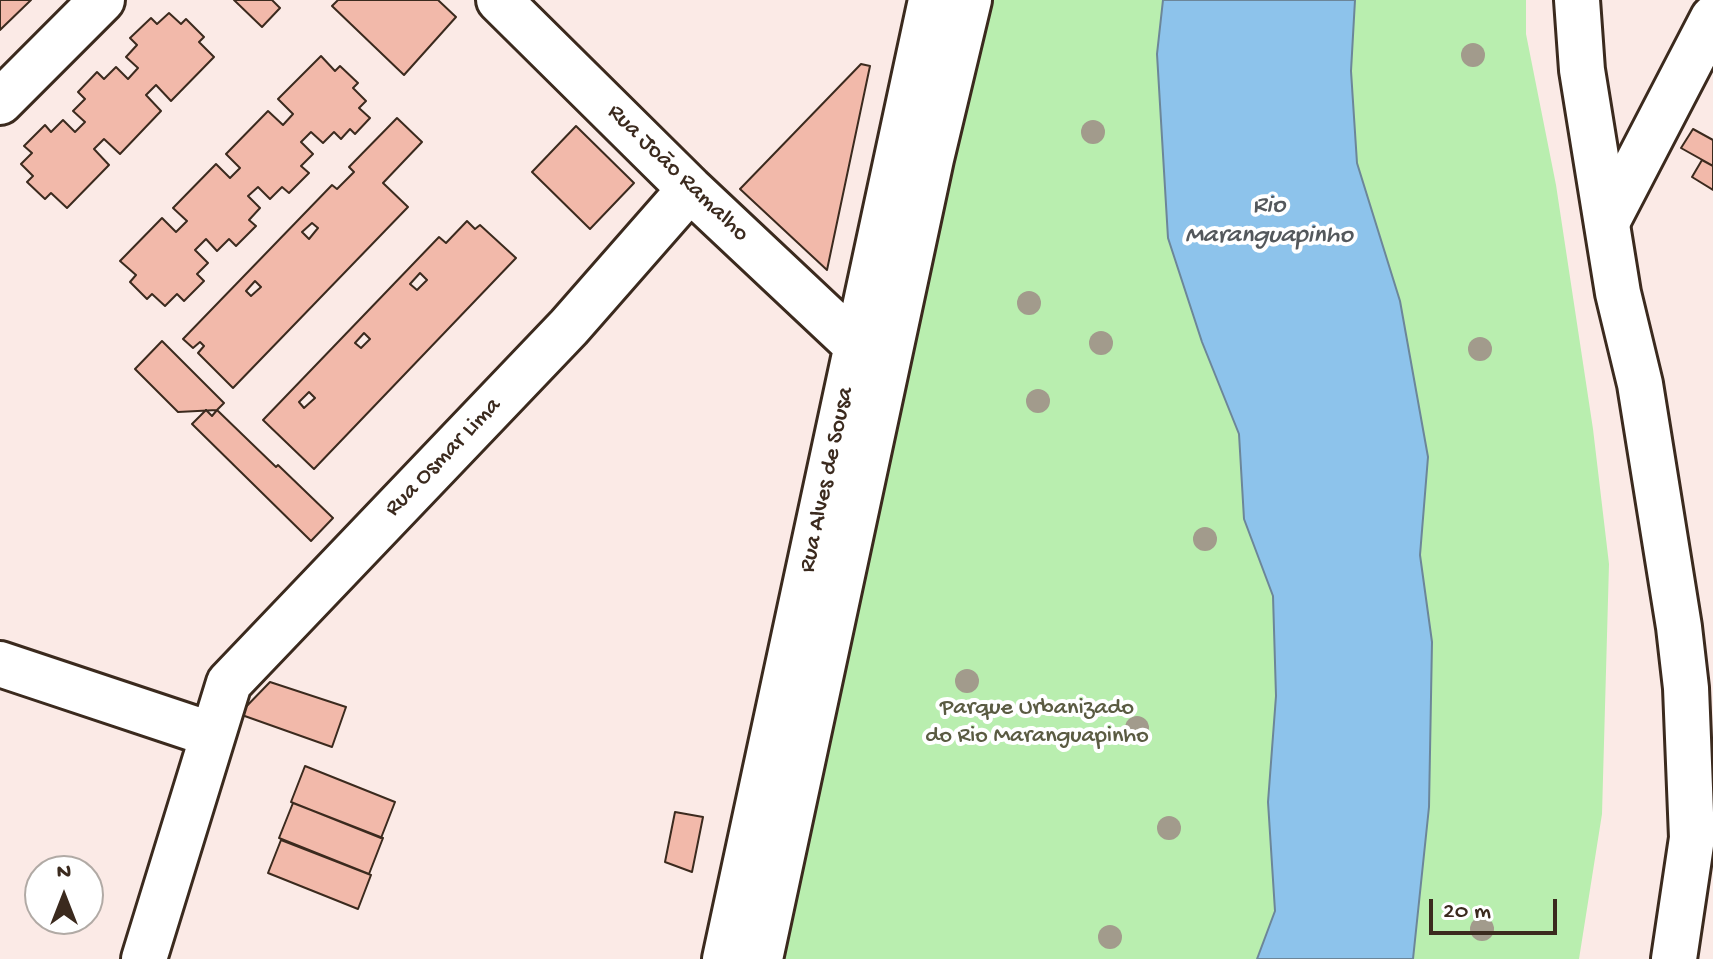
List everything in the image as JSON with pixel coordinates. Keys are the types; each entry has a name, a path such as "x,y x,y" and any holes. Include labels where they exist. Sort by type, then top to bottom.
{"street":[{"path":"0,102 102,0"},
{"name":"Rua João Ramalho","path":"499,0 690,189 857,346"},
{"name":"Rua Alves de Sousa","path":"725,959 931,0"},
{"path":"760,959 931,159 969,0"},
{"path":"1577,0 1582,70 1618,293 1640,384 1679,627 1700,692 1692,838 1674,959"},
{"path":"1607,222 1713,18"},
{"name":"Rua Osmar Lima","path":"144,959 229,683 569,327 690,189"},
{"path":"0,664 213,735"}],"green space":[{"name":"Parque Urbanizado do Rio Maranguapinho","path":"951,0 1163,0 1157,54 1202,342 1239,434 1244,519 1273,596 1276,696 1268,802 1276,911 1257,959 746,959"},
{"path":"1355,0 1526,0 1526,34 1556,185 1593,429 1609,564 1602,814 1579,959 1413,959 1429,807 1432,642 1420,555 1428,457 1400,301 1357,163 1351,71"}],"water":[{"name":"Rio Maranguapinho","path":"1163,0 1355,0 1351,71 1357,163 1400,301 1428,457 1420,555 1432,642 1429,807 1413,959 1257,959 1275,911 1268,802 1276,696 1273,596 1244,519 1239,434 1202,342 1168,238 1157,54"}],"building":[{"path":"0,0 31,0 0,30"},
{"path":"234,0 272,0 280,8 262,27"},
{"path":"338,0 438,0 456,17 404,75 332,6"},
{"path":"169,13 181,24 186,19 204,37 199,42 214,57 171,101 156,85 146,95 161,111 120,154 104,139 94,149 109,165 67,208 51,193 45,199 27,182 33,176 21,164 32,153 24,146 45,125 51,132 63,120 75,132 85,122 73,111 85,99 78,92 97,72 104,79 116,67 128,79 138,68 126,57 137,45 130,38 151,18 157,24"},
{"path":"321,56 335,71 340,66 358,83 353,88 366,101 359,108 370,118 355,134 350,129 341,139 334,132 323,143 311,132 301,142 313,154 301,166 309,173 289,193 282,187 270,199 258,187 248,196 260,208 249,220 256,226 236,246 229,239 217,251 206,239 195,250 208,263 197,274 204,281 184,301 177,294 165,306 152,294 147,299 130,282 136,275 120,261 162,218 176,232 187,221 173,208 216,164 230,178 240,168 226,154 268,111 283,125 293,114 278,99"},
{"path":"861,64 870,66 827,270 740,189"},
{"path":"397,118 422,142 383,183 408,207 233,388 198,353 204,346 200,342 193,348 183,339 332,185 337,189 354,172 349,167","holes":["312,223 318,228 309,239 302,232","255,281 261,287 251,296 246,291"]},
{"path":"576,126 634,183 590,229 532,172"},
{"path":"1693,129 1713,140 1713,166 1681,148"},
{"path":"1702,160 1713,166 1713,190 1692,177"},
{"path":"467,221 475,229 480,225 516,258 314,469 263,420 439,237 446,243","holes":["420,273 427,280 417,290 410,284","364,333 370,339 361,348 355,343","309,392 315,398 304,408 299,402"]},
{"path":"162,341 224,403 217,410 178,412 135,369"},
{"path":"206,410 212,416 217,410 333,518 311,541 192,424"},
{"path":"270,682 346,707 332,747 239,714"},
{"path":"305,766 395,802 381,838 291,802"},
{"path":"293,803 383,838 369,874 279,838"},
{"path":"675,812 703,817 692,872 665,862"},
{"path":"281,840 371,875 358,909 268,873"}]}
